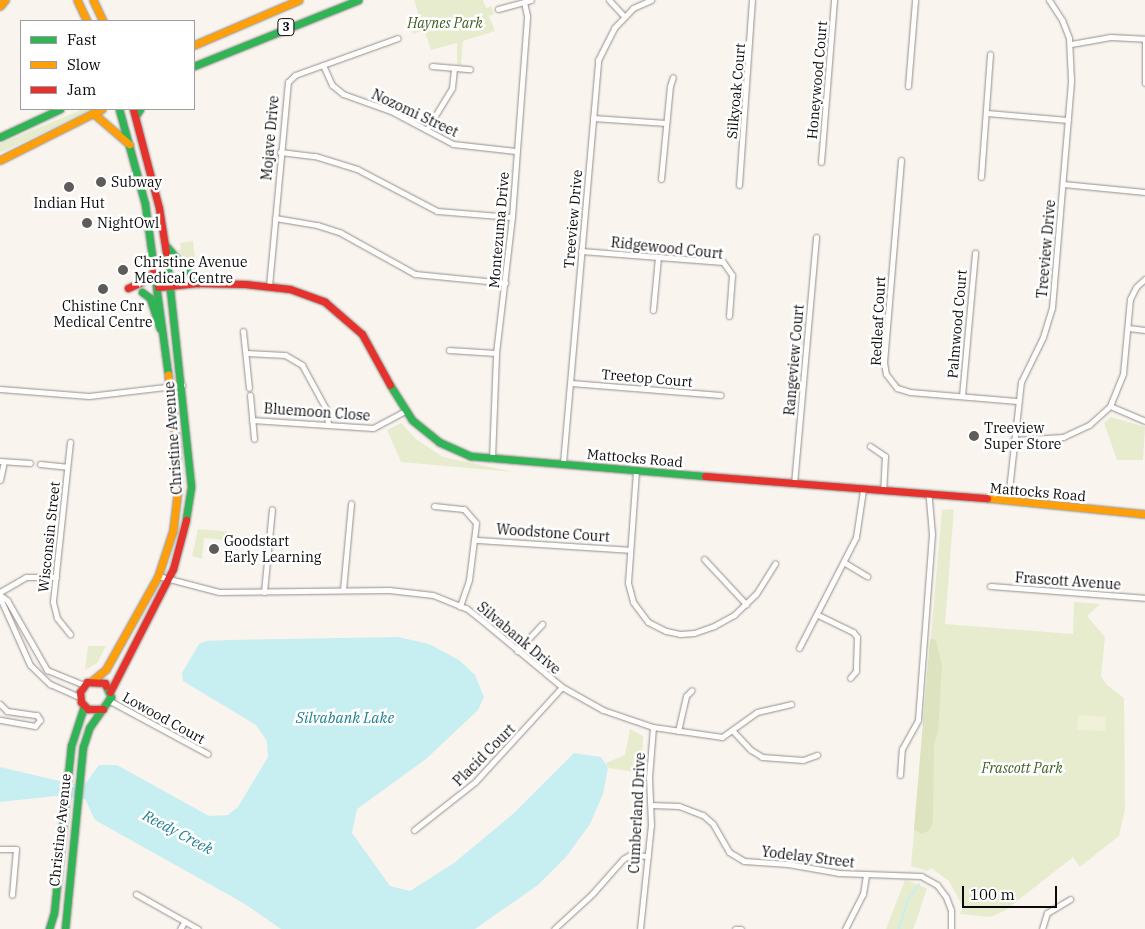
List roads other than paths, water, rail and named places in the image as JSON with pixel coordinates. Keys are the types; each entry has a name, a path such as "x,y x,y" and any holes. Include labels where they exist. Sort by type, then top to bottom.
{"main road":[{"path":"0,6 6,0"},
{"path":"77,0 86,20"},
{"path":"93,0 103,20"},
{"name":"3","path":"195,45 299,0"},
{"name":"3","path":"195,66 358,0"},
{"path":"0,137 58,110"},
{"path":"0,160 100,110"},
{"name":"Christine Avenue","path":"93,680 106,669 158,576 176,517 178,454 156,269 130,144 119,110"},
{"name":"Christine Avenue","path":"110,692 114,680 169,580 187,522 190,453 172,286 165,244 134,112"},
{"path":"93,113 130,144"},
{"path":"165,244 187,274 198,283"},
{"path":"128,288 146,280 156,269"},
{"path":"158,287 198,283"},
{"name":"Mattocks Road","path":"198,283 269,286 303,292 325,302 344,315 369,344 405,411 429,435 445,445 471,456 929,496 1008,500 1145,514"},
{"path":"142,292 150,298 165,345"},
{"path":"178,454 190,453"},
{"path":"93,680 105,683 110,692 110,701 103,709 93,711 84,706 80,697 84,685 93,680"},
{"name":"Christine Avenue","path":"49,929 54,914 71,746 84,706"},
{"name":"Christine Avenue","path":"65,929 78,779 89,728 103,709"}],"street":[{"path":"498,9 531,0"},
{"path":"609,0 624,16"},
{"name":"Treeview Drive","path":"563,463 598,60 614,28 624,16 651,0"},
{"name":"Silkyoak Court","path":"739,185 752,0"},
{"name":"Honeywood Court","path":"821,162 834,0"},
{"path":"908,86 915,0"},
{"name":"Treeview Drive","path":"1008,500 1017,401 1021,382 1043,337 1052,308 1068,120 1071,44 1062,20 1049,0"},
{"name":"Montezuma Drive","path":"492,459 496,353 506,283 527,16 524,2"},
{"path":"1071,44 1110,37 1145,38 1145,83"},
{"name":"Mojave Drive","path":"269,286 288,82 295,75 398,38"},
{"path":"981,177 990,54"},
{"name":"Nozomi Street","path":"323,65 329,81 338,91 427,129 460,147 516,151"},
{"path":"432,66 470,69"},
{"path":"427,129 452,88 454,68"},
{"path":"662,179 666,123 673,77"},
{"path":"986,113 1068,120"},
{"path":"593,118 666,123"},
{"path":"280,152 315,156 357,168 437,210 512,217"},
{"name":"Redleaf Court","path":"901,160 884,368 893,384 902,390 1017,401"},
{"path":"1062,184 1145,192"},
{"path":"275,218 317,225 340,233 415,274 506,283"},
{"name":"Rangeview Court","path":"794,484 816,237"},
{"name":"Ridgewood Court","path":"581,251 726,263 732,275 729,316"},
{"name":"Palmwood Court","path":"962,396 975,253"},
{"path":"654,310 658,257"},
{"path":"1013,440 1063,437 1089,425 1110,406 1122,379 1130,300 1136,287 1145,279"},
{"path":"1128,328 1145,330"},
{"path":"243,331 249,388"},
{"path":"449,350 496,353"},
{"path":"246,353 285,355 302,366 326,409 328,424"},
{"name":"Treetop Court","path":"571,383 721,395"},
{"path":"0,389 89,396 182,385"},
{"name":"Bluemoon Close","path":"250,395 254,440"},
{"path":"1110,406 1145,421"},
{"name":"Bluemoon Close","path":"252,420 373,428 405,411"},
{"name":"Wisconsin Street","path":"70,442 54,609 70,634"},
{"path":"870,446 885,456 883,492"},
{"path":"0,480 2,461 30,463"},
{"name":"Wisconsin Street","path":"40,464 67,467"},
{"path":"636,471 627,575 630,596 644,617 660,628 680,634 702,632 726,620 746,604 767,580 775,564"},
{"path":"799,648 845,563 859,525 863,490"},
{"path":"900,775 902,749 918,720 932,534 929,496"},
{"path":"343,590 351,504"},
{"path":"434,506 468,511 476,523 476,540 468,585 460,606"},
{"path":"264,592 272,509"},
{"name":"Woodstone Court","path":"476,540 630,550"},
{"path":"704,559 746,604"},
{"path":"845,563 867,576"},
{"name":"Silvabank Drive","path":"158,576 219,592 416,591 460,606 562,687 602,710 653,727 716,738 733,731 762,709 791,704"},
{"path":"0,595 26,577 56,577"},
{"name":"Frascott Avenue","path":"990,586 1145,598"},
{"path":"0,595 7,600 47,670 84,685"},
{"path":"0,595 30,665 50,684 80,697"},
{"path":"818,615 857,637 856,671 850,678"},
{"path":"518,652 542,624"},
{"name":"Placid Court","path":"414,830 476,782 562,687"},
{"path":"678,732 686,696 692,690"},
{"name":"Lowood Court","path":"110,701 208,754"},
{"path":"0,704 7,711 37,715 40,720 35,726 0,720"},
{"name":"Cumberland Drive","path":"640,929 648,856 651,805 649,777 653,727"},
{"path":"733,731 751,750 762,757 803,760 816,756"},
{"name":"Yodelay Street","path":"651,805 679,806 703,816 712,824 729,852 744,861 788,864 866,875 911,874 926,878 946,897 952,916 952,929"},
{"path":"0,849 16,849 12,894"},
{"path":"554,929 592,894 623,859 630,855 648,856"},
{"path":"846,929 863,894 866,875"},
{"path":"136,894 198,929"},
{"path":"1042,929 1047,913 1070,899"},
{"path":"180,929 185,922"},
{"path":"734,929 741,929"}],"water":[{"name":"Silvabank Lake","path":"398,637 429,644 459,660 475,675 484,697 478,710 426,759 357,809 352,833 390,886 410,891 454,863 513,814 574,753 601,757 608,768 603,794 590,824 566,857 538,885 475,929 281,929 245,904 95,820 85,799 55,796 0,802 0,767 72,784 86,783 99,765 117,765 209,816 228,815 238,807 268,757 267,741 256,725 183,681 182,673 199,644 206,641 229,640"}],"waterway":[{"path":"899,929 908,900 919,884"}],"place":[{"name":"Subway","path":"101,182"},
{"name":"Indian Hut","path":"69,187"},
{"name":"NightOwl","path":"87,223"},
{"name":"Christine Avenue Medical Centre","path":"123,270"},
{"name":"Chistine Cnr Medical Centre","path":"103,289"},
{"name":"Treeview Super Store","path":"974,436"},
{"name":"Goodstart Early Learning","path":"214,549"}],"park label":[{"name":"Haynes Park","path":"445,23"},
{"name":"Frascott Park","path":"1022,768"}],"water label":[{"name":"Reedy Creek","path":"178,832"}]}
